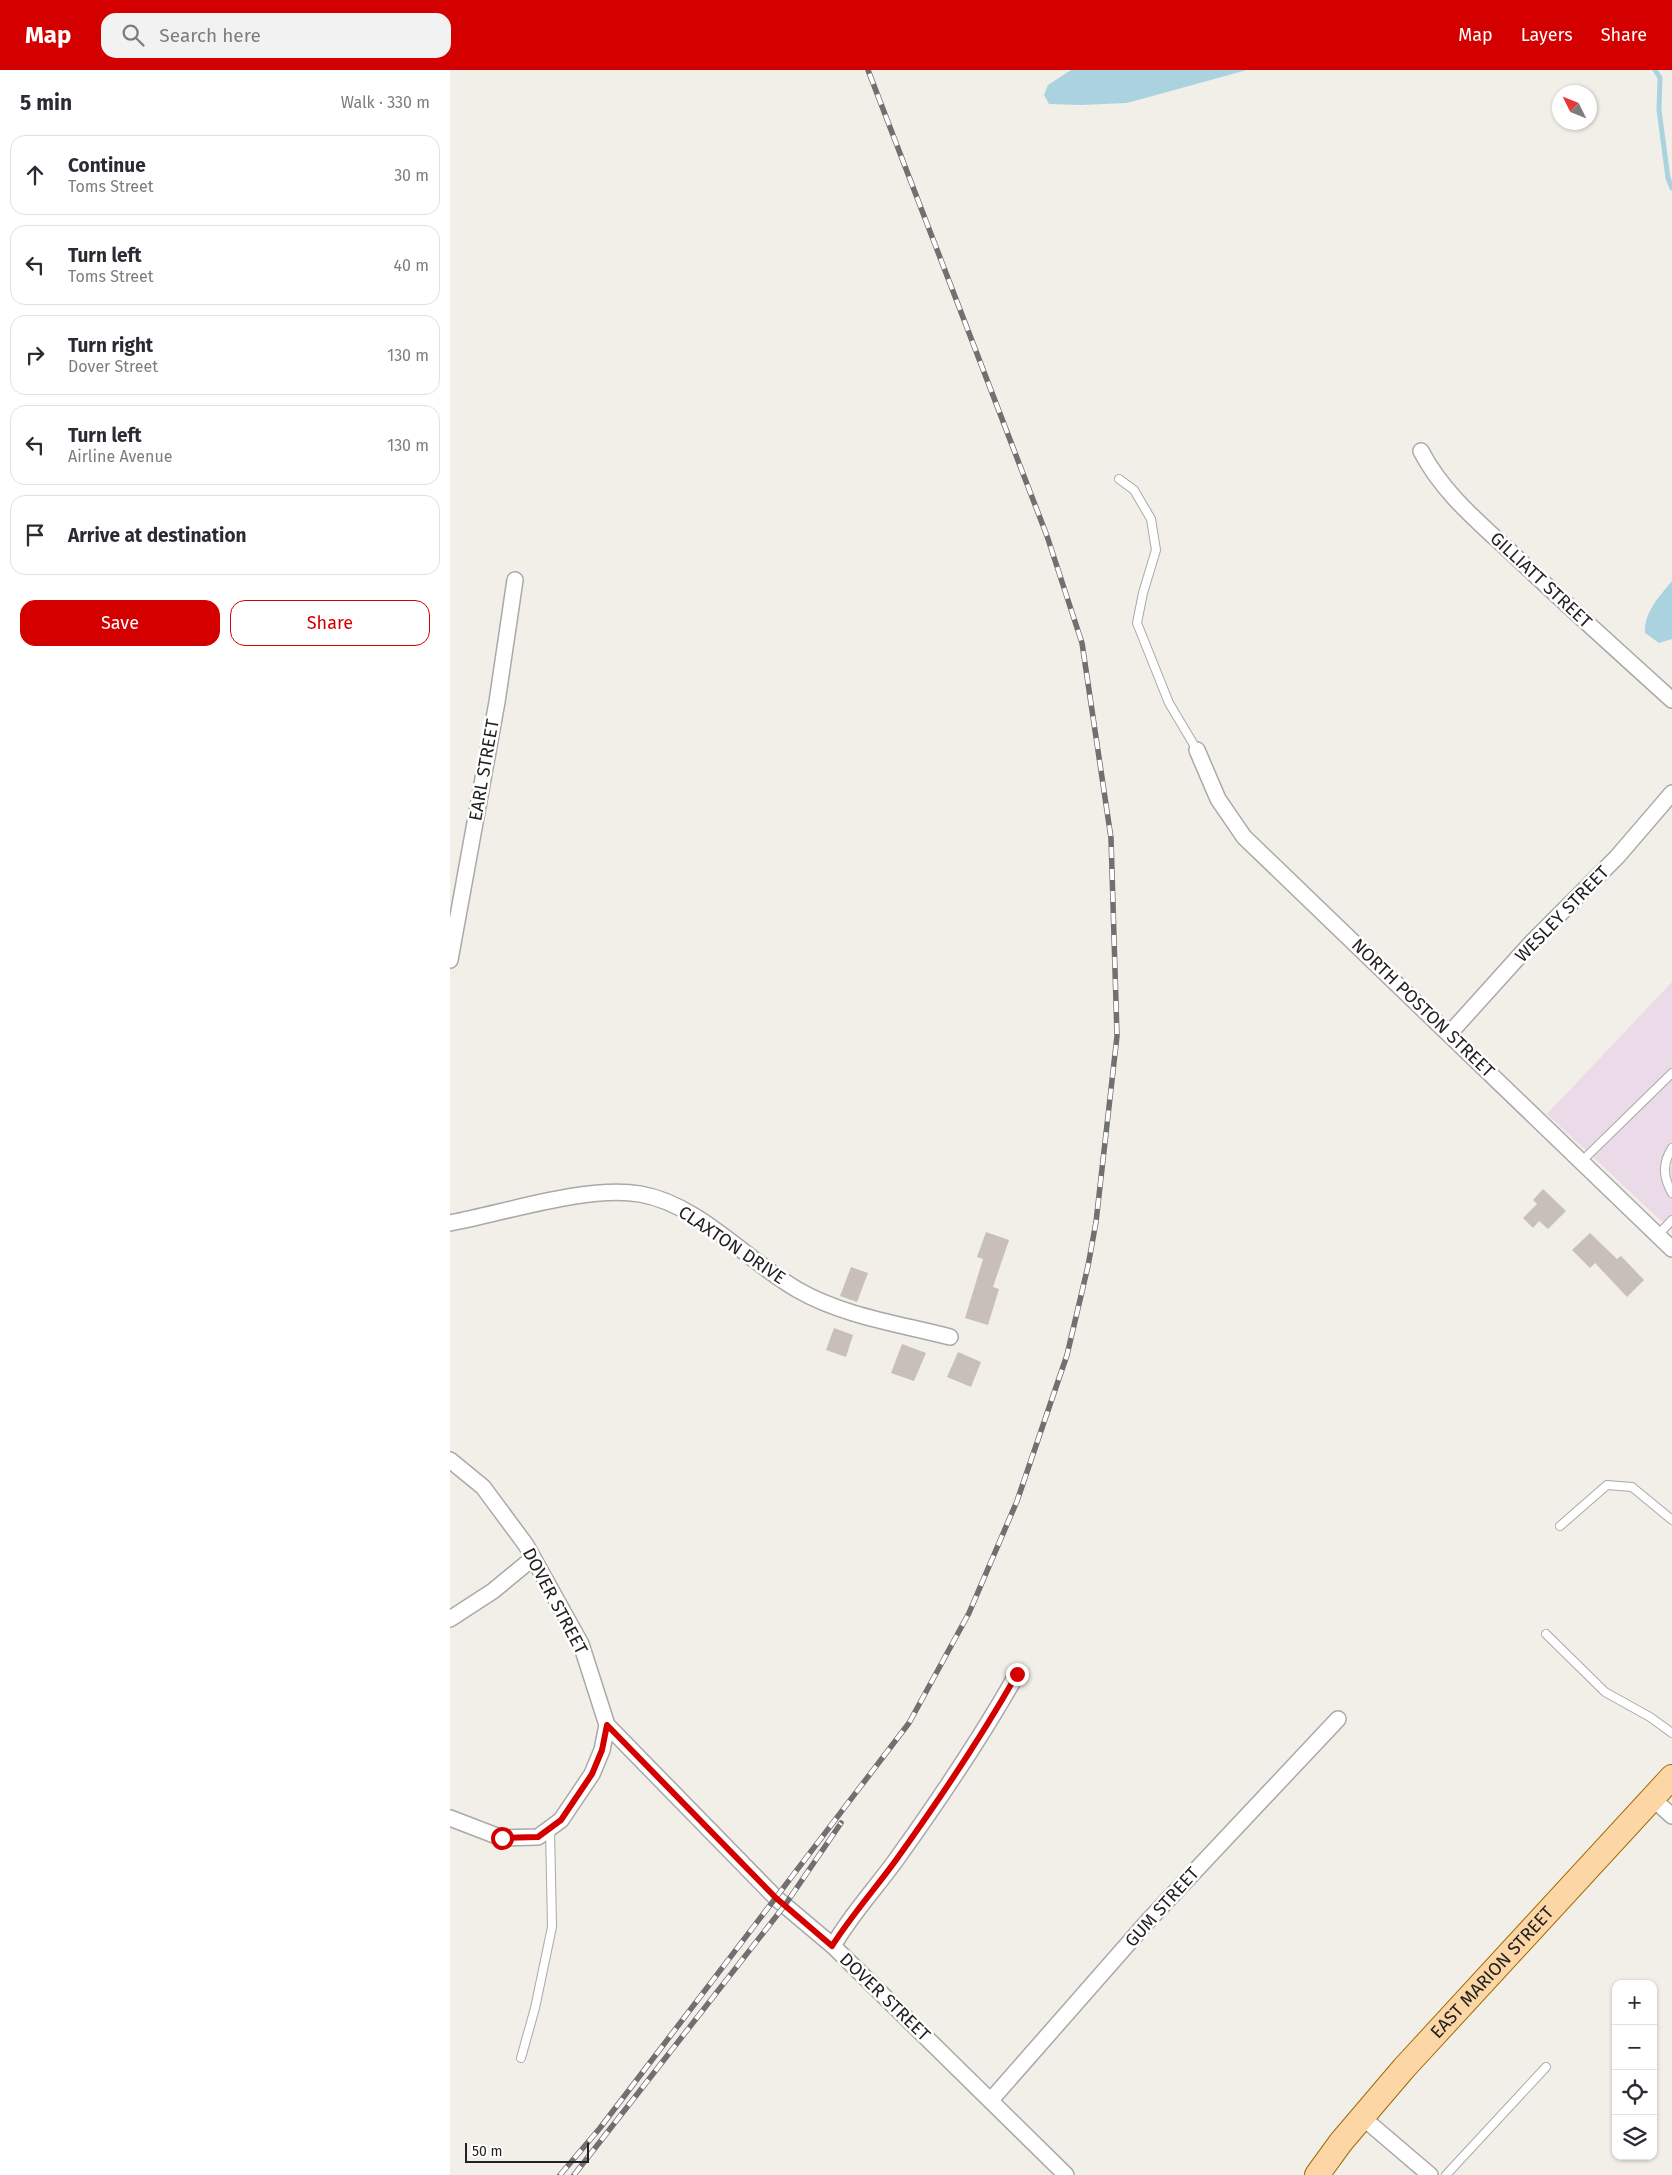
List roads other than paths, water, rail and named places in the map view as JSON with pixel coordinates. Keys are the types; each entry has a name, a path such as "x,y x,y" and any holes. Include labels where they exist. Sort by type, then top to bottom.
{"main road":[{"name":"EAST MARION STREET","path":"1317,2175 1362,2117 1404,2068 1672,1777"}],"street":[{"name":"GILLIATT STREET","path":"1420,451 1429,468 1454,499 1582,620 1672,700"},
{"name":"EARL STREET","path":"450,960 454,910 497,702 515,580"},
{"name":"NORTH POSTON STREET","path":"1197,750 1218,799 1244,837 1450,1033 1672,1249"},
{"name":"WESLEY STREET","path":"1450,1033 1533,941 1617,857 1672,793"},
{"name":"CLAXTON DRIVE","path":"450,1223 586,1195 641,1194 666,1202 706,1224 764,1268 814,1299 863,1314 950,1336"},
{"name":"DOVER STREET","path":"450,1460 483,1486 533,1558 581,1644 607,1725 776,1898 832,1946 1066,2175"},
{"path":"450,1619 493,1592 533,1558"},
{"path":"832,1946 844,1927 875,1890 927,1817 995,1713 1017,1674"},
{"name":"GUM STREET","path":"991,2100 1148,1921 1338,1719"},
{"path":"450,1818 502,1838 538,1837 561,1820 592,1774 602,1750 607,1725"},
{"path":"1652,1798 1672,1816"},
{"path":"1362,2117 1430,2175"}],"lane":[{"path":"1119,479 1134,490 1151,519 1156,550 1143,593 1137,623 1169,703 1197,750"},
{"path":"1582,1161 1672,1074"},
{"path":"1672,1148 1664,1164 1665,1182 1672,1193"},
{"path":"1658,1235 1672,1220"},
{"path":"1560,1526 1607,1485 1632,1487 1672,1520"},
{"path":"1546,1634 1605,1692 1650,1717 1672,1733"},
{"path":"521,2058 535,2008 552,1927 550,1828"},
{"path":"1446,2175 1546,2067"}],"water":[{"path":"1071,70 1247,70 1127,103 1049,104 1044,95 1048,85"},
{"path":"1672,581 1672,639 1659,643 1645,633 1645,625 1653,605"}],"waterway":[{"path":"1655,70 1660,78 1659,110 1668,178 1672,188"}],"railway":[{"path":"560,2175 600,2128 909,1723 969,1613 1017,1501 1067,1355 1088,1266 1096,1222 1117,1036 1111,838 1082,643 1047,536 868,70"},
{"path":"574,2175 785,1905 841,1823"}]}
